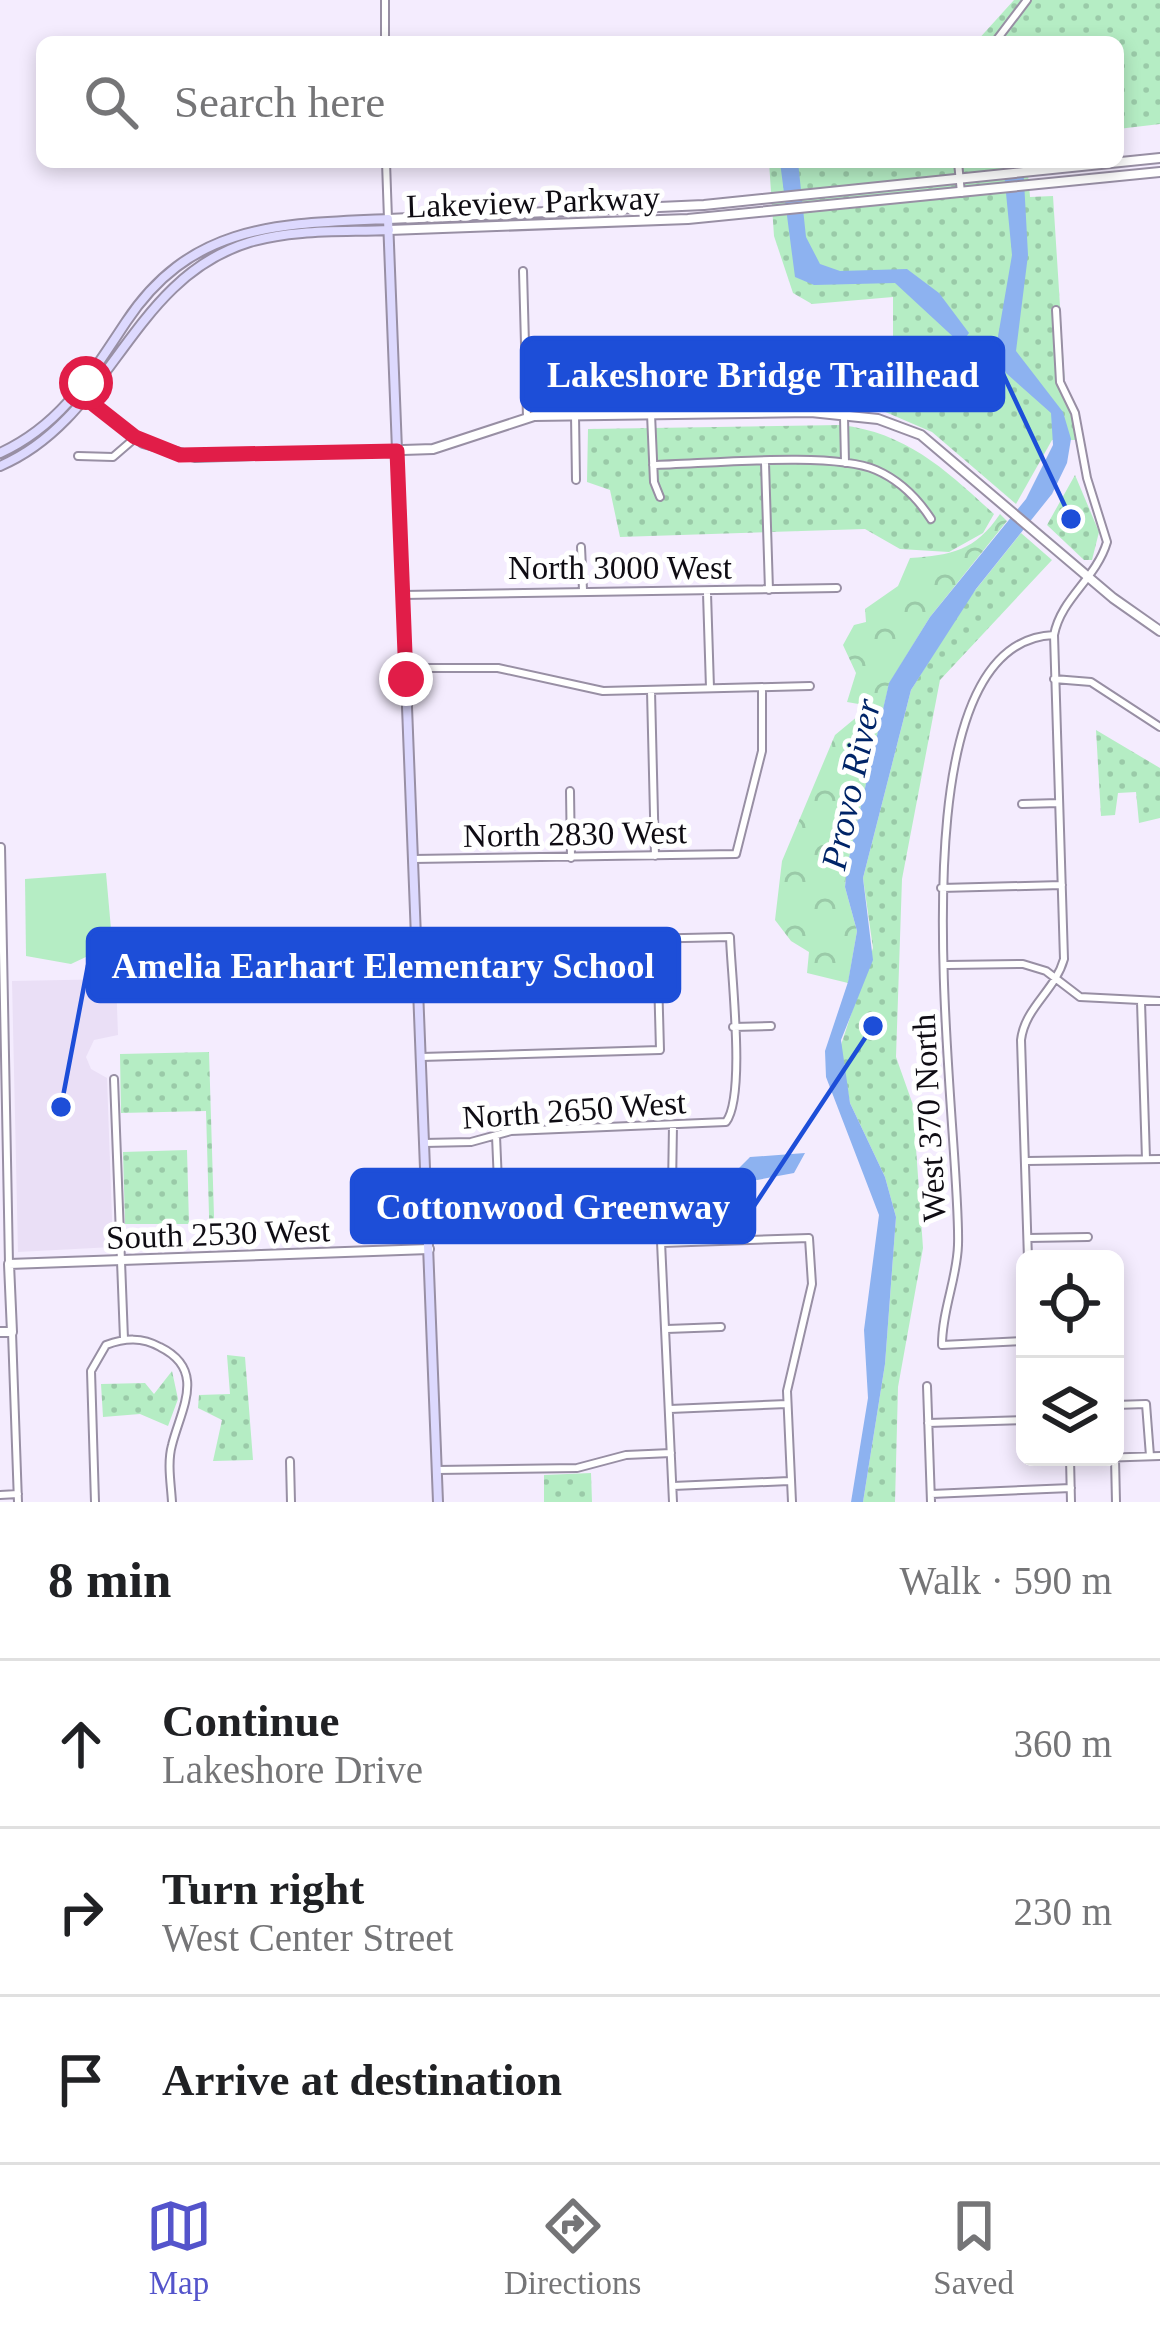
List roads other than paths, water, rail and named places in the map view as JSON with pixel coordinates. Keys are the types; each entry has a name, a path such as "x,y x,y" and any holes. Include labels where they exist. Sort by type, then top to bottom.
{"main road":[{"name":"Lakeview Parkway","path":"0,453 40,430 79,393 149,292 206,248 274,225 388,225"},
{"name":"Lakeview Parkway","path":"0,466 45,441 88,401 151,308 205,262 279,236 388,225"},
{"path":"388,225 438,1502"}],"street":[{"path":"385,0 385,36"},
{"path":"1000,36 1027,0"},
{"name":"Lakeview Parkway","path":"1124,162 1160,158"},
{"path":"386,168 388,225"},
{"path":"959,168 961,193"},
{"name":"Lakeview Parkway","path":"388,225 766,206 1068,168"},
{"name":"Lakeview Parkway","path":"823,200 961,193 1160,172"},
{"path":"523,271 527,417"},
{"path":"1028,1250 1023,1022 1056,978 1064,959 1054,635 1058,614 1090,578 1107,542 1090,490 1075,413 1060,382 1056,310"},
{"path":"79,393 135,437 188,457 397,451 449,445 527,417 844,413 920,435 1160,631"},
{"path":"844,413 845,464"},
{"path":"651,414 660,497"},
{"path":"575,415 576,480"},
{"path":"78,456 113,457 135,437"},
{"path":"766,464 769,590"},
{"path":"653,465 845,464 876,470 917,498 931,519"},
{"path":"581,547 583,590"},
{"name":"North 3000 West","path":"403,595 837,588"},
{"path":"707,593 710,688"},
{"name":"West 370 North","path":"1016,1341 942,1345 958,1245 940,862 964,721 1011,645 1028,636 1054,635"},
{"path":"406,668 484,666 603,691 810,686"},
{"path":"1054,679 1090,682 1160,727"},
{"name":"North 2830 West","path":"413,859 736,854 762,751 762,687"},
{"path":"651,690 655,856"},
{"path":"570,791 571,857"},
{"path":"1022,804 1059,803"},
{"path":"0,1495 18,1498 1,847"},
{"path":"941,888 1062,885"},
{"path":"417,955 497,953 547,941 730,937 734,1027 770,1026"},
{"path":"420,1058 660,1050 657,939"},
{"path":"580,940 582,972"},
{"path":"497,953 497,975"},
{"path":"945,965 1023,964 1056,978 1080,997 1160,1001"},
{"path":"1141,1002 1146,1159"},
{"name":"North 2650 West","path":"424,1142 726,1122 734,1102 734,1027"},
{"path":"114,1079 124,1340"},
{"path":"673,1502 662,1243 664,1207 672,1186 674,1126"},
{"path":"496,1136 499,1206 644,1202 664,1207"},
{"path":"1027,1161 1160,1159"},
{"path":"1028,1238 1088,1237"},
{"path":"662,1243 809,1238 812,1284 788,1376 792,1502"},
{"name":"South 2530 West","path":"9,1264 429,1249"},
{"path":"667,1329 721,1327"},
{"path":"0,1332 12,1331"},
{"path":"94,1502 91,1371 102,1348 124,1340 163,1348 187,1376 189,1402 170,1450 172,1502"},
{"path":"927,1386 931,1498 1071,1488"},
{"path":"1124,1405 1147,1404 1150,1456"},
{"path":"670,1409 788,1405"},
{"path":"928,1423 1016,1420"},
{"path":"436,1470 564,1469 626,1455 673,1453"},
{"path":"1124,1457 1160,1456"},
{"path":"290,1460 291,1502"},
{"path":"1070,1466 1071,1502"},
{"path":"1114,1466 1116,1502"},
{"path":"673,1486 790,1481"}],"water":[{"path":"781,168 799,168 806,237 820,264 840,271 907,269 939,293 969,333 961,344 895,283 814,285 795,277"},
{"path":"1004,168 1023,168 1028,255 1016,351 1063,412 1071,439 1067,463 1052,494 976,589 911,690 863,878 873,960 841,1040 850,1103 885,1177 896,1217 885,1364 863,1502 851,1502 868,1398 864,1330 879,1215 826,1077 825,1051 848,982 857,931 845,887 847,867 889,683 930,617 1026,499 1053,445 1051,413 1006,373 996,348 1012,255"},
{"path":"805,1153 794,1173 736,1184 736,1171 750,1157"}],"place":[{"name":"Lakeshore Bridge Trailhead","path":"1071,519"},
{"name":"Cottonwood Greenway","path":"873,1026"},
{"name":"Amelia Earhart Elementary School","path":"61,1107"}],"water label":[{"name":"Provo River","path":"850,784"}]}
